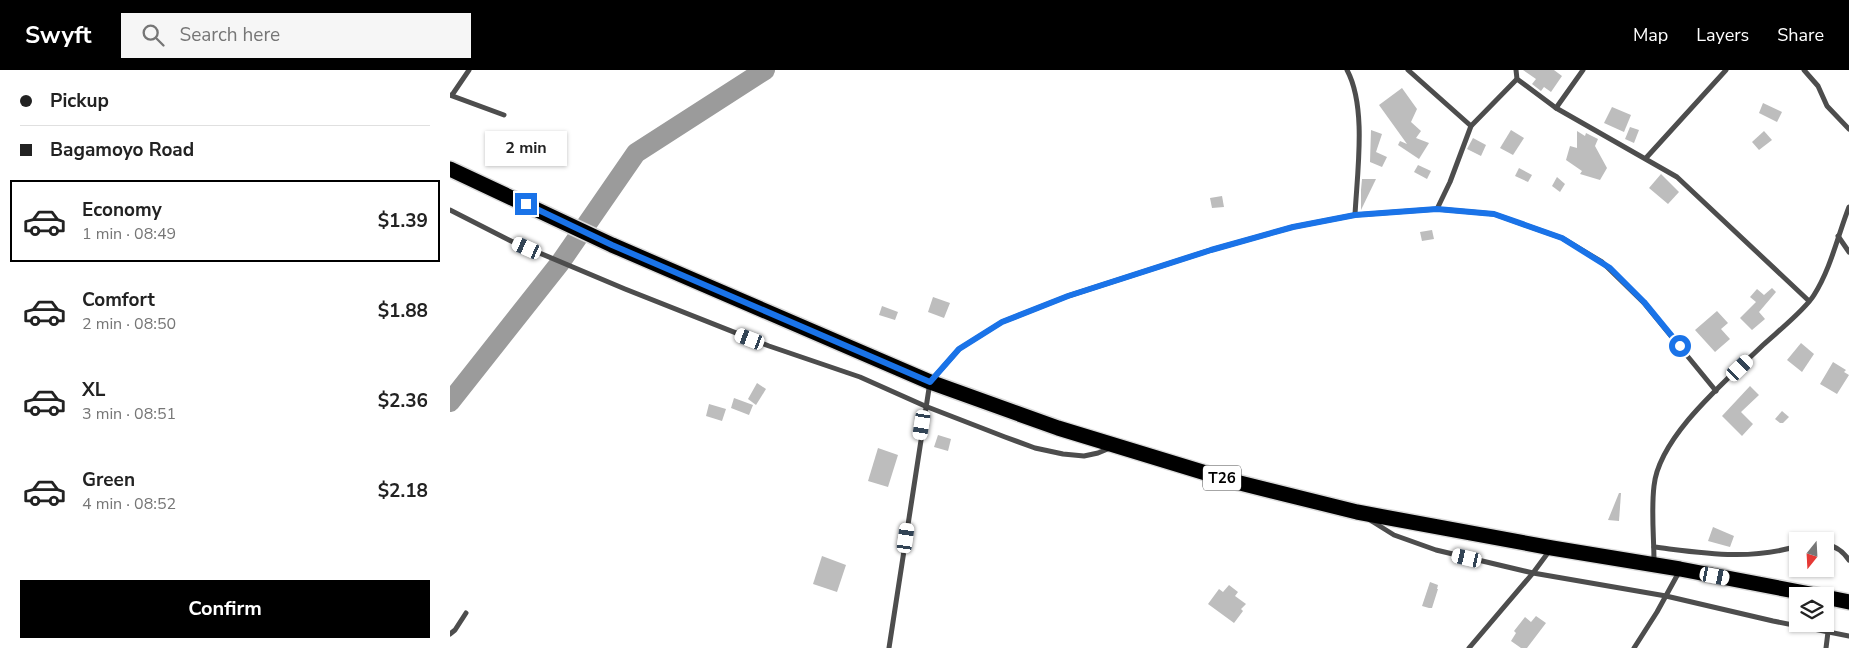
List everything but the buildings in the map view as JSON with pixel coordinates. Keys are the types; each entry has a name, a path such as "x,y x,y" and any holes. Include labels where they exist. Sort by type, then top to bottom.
{"highway":[{"name":"T26","path":"450,169 651,262 930,382 1058,428 1115,446 1232,482 1357,512 1552,548 1654,564 1789,590"},
{"path":"1834,599 1849,602"}],"street":[{"path":"469,70 451,95 504,115"},
{"path":"1347,70 1354,87 1359,123 1355,215"},
{"path":"1408,70 1471,126"},
{"path":"1516,70 1518,79 1556,108 1677,177 1809,301"},
{"path":"1556,108 1583,70"},
{"path":"1646,158 1726,70"},
{"path":"1804,70 1818,86 1827,106 1849,129"},
{"path":"1437,209 1450,182 1471,126 1518,79"},
{"path":"1654,564 1654,487 1658,467 1672,441 1716,390 1809,301 1826,271 1849,206"},
{"path":"889,648 930,382 959,349 1002,322 1077,293 1211,250 1293,227 1355,215 1437,209 1494,214 1562,238 1602,262 1644,302 1716,390"},
{"path":"450,210 511,241 616,286 769,346 860,377 925,406 1035,448 1062,454 1084,456 1115,446"},
{"path":"1838,236 1849,252"},
{"path":"1357,512 1394,535 1436,550 1533,573 1666,596 1789,623"},
{"path":"1834,546 1845,553 1849,560"},
{"path":"1654,547 1713,554 1752,555 1789,548"},
{"path":"1469,648 1552,548"},
{"path":"1634,648 1680,569"},
{"path":"450,634 455,630 466,613"},
{"path":"1826,648 1828,632 1849,636"}],"waterway":[{"path":"450,402 560,263 636,153 765,70"}],"route":[{"path":"526,204 612,245 930,382 959,349 1002,322 1068,296 1138,272 1293,227 1355,215 1437,209 1494,214 1562,238 1610,268 1644,302 1680,346"}]}
